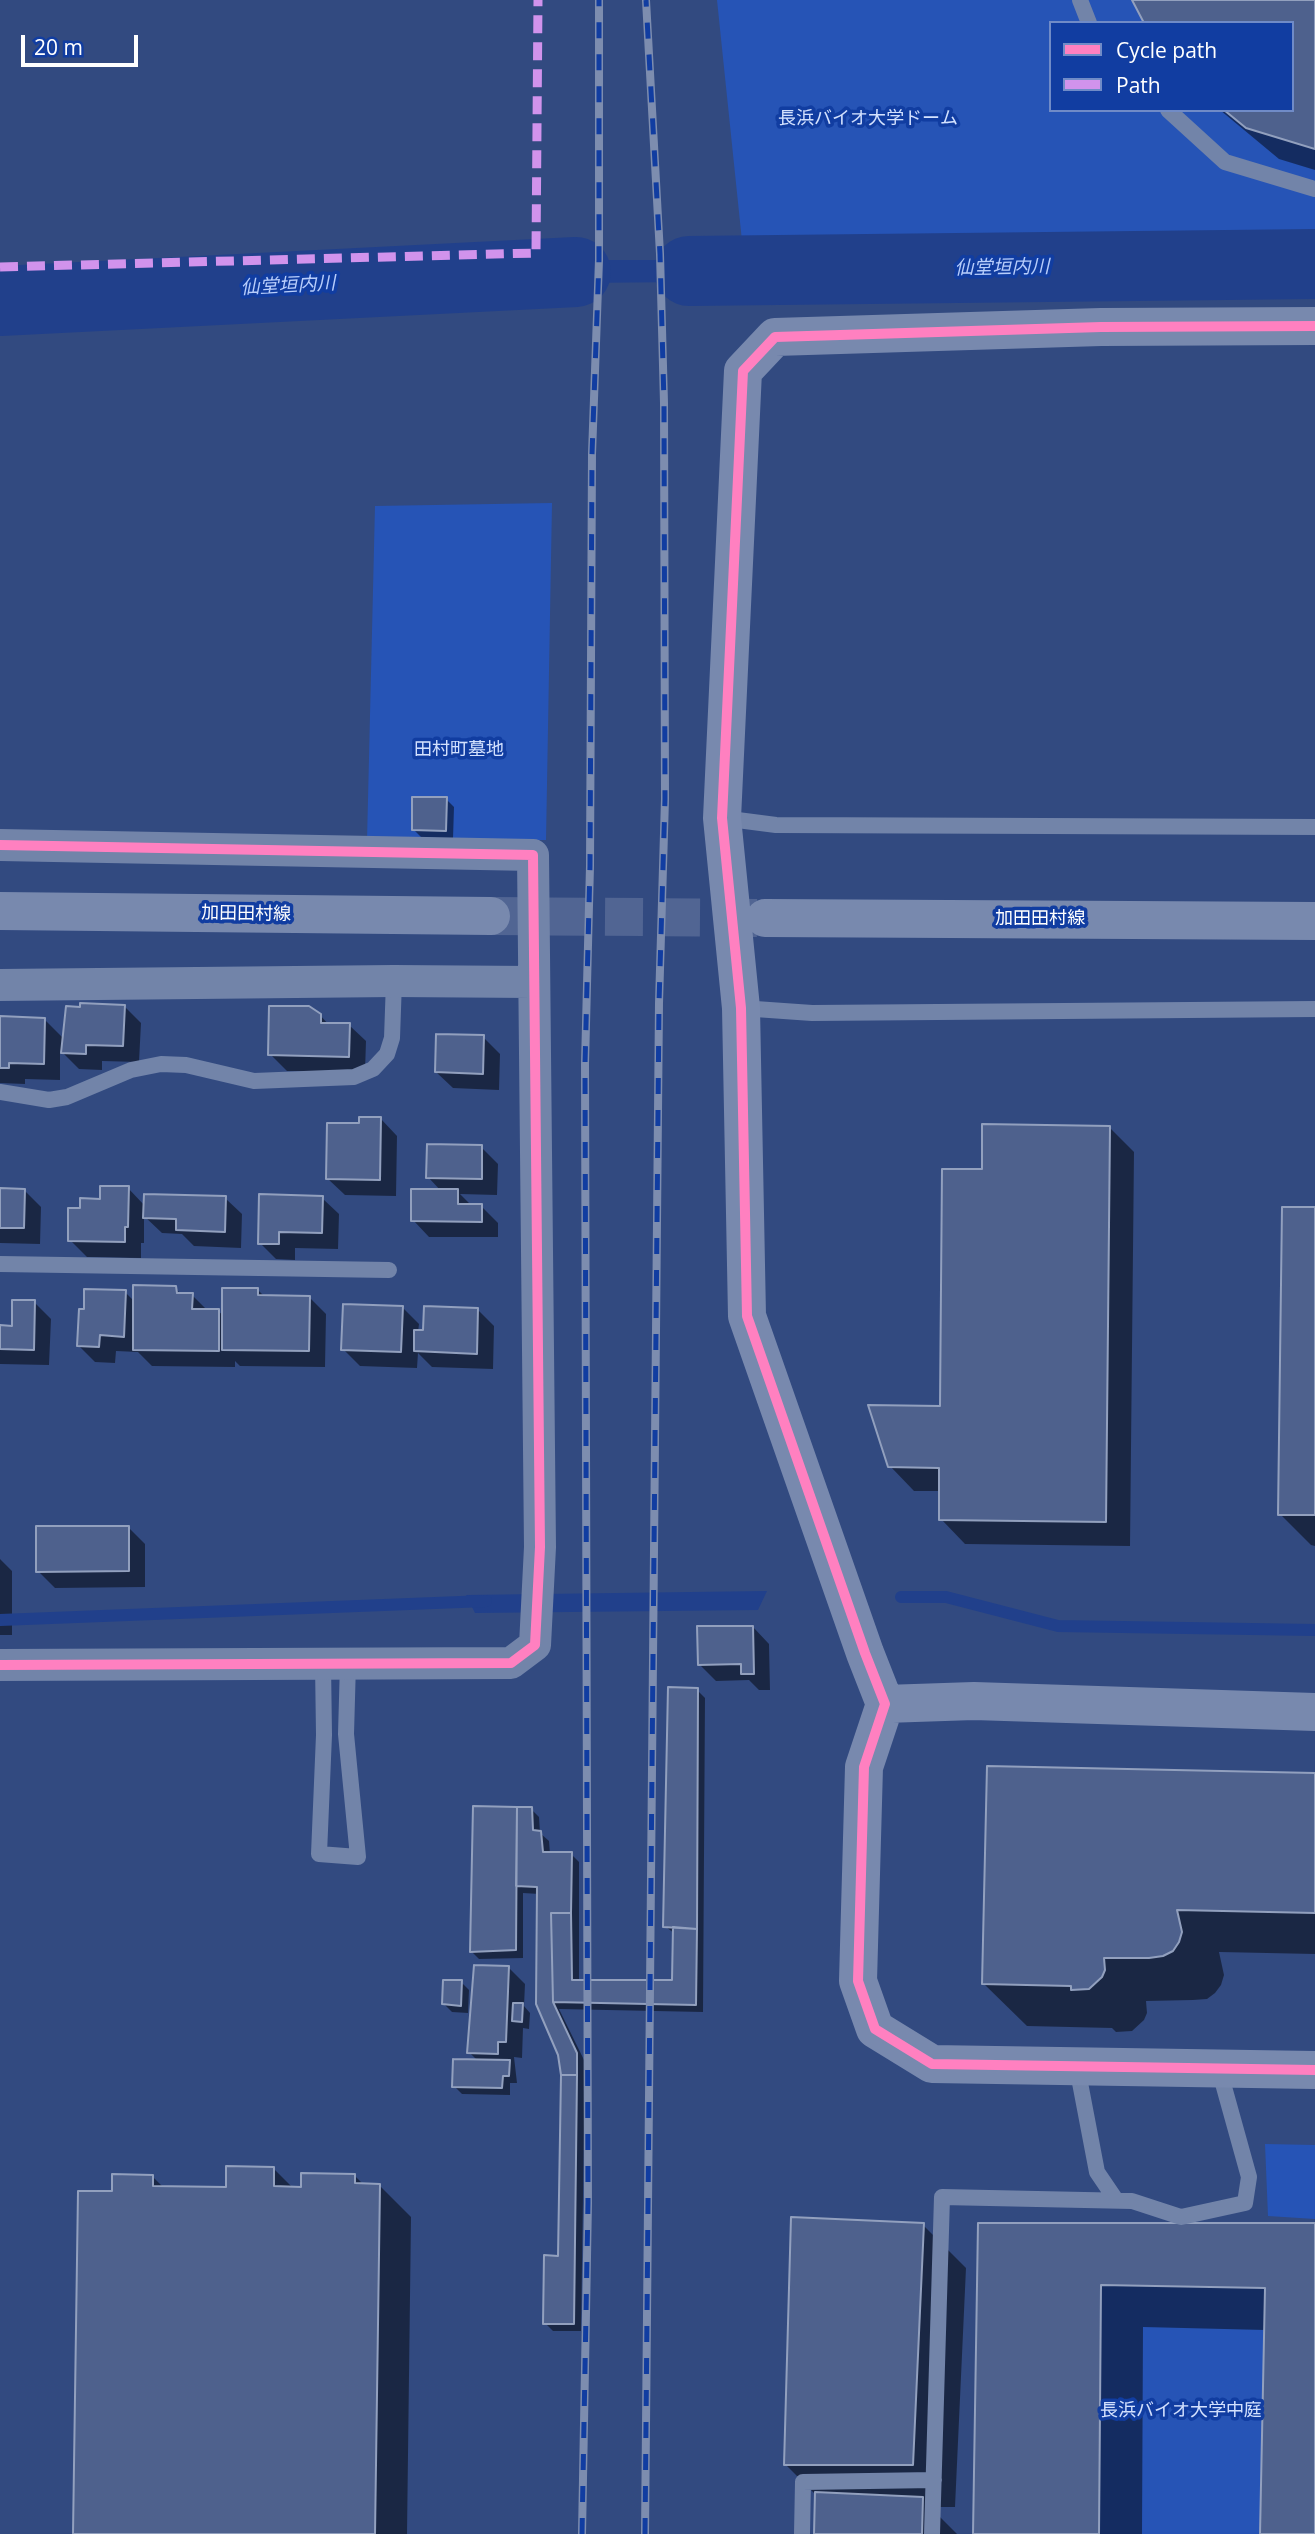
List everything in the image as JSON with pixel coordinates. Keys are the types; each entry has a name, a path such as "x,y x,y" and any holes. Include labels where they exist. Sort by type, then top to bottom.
{"street":[{"path":"1315,326 1101,327 775,337 743,371 722,818 741,1008 747,1316 865,1653 886,1704 864,1767 858,1981 875,2029 932,2064 1315,2070"},
{"path":"0,845 533,855 539,1568 535,1645 511,1663 0,1665"},
{"name":"加田田村線","path":"0,911 491,916"},
{"name":"加田田村線","path":"765,918 1315,921"},
{"path":"0,985 532,982"},
{"path":"886,1704 974,1701 1315,1712"}],"lane":[{"path":"1080,0 1088,21"},
{"path":"1170,112 1226,162 1315,189"},
{"path":"722,818 776,825 1315,827"},
{"path":"0,1092 49,1100 67,1097 131,1070 161,1064 186,1065 254,1081 355,1077 373,1069 387,1054 392,1038 394,981"},
{"path":"741,1008 813,1013 1315,1009"},
{"path":"0,1264 389,1270"},
{"path":"336,1664 346,1734 358,1857 319,1854 324,1735 336,1664"},
{"path":"1077,2065 1097,2172 1116,2200"},
{"path":"932,2534 943,2197 1132,2201 1181,2217 1245,2203 1249,2178 1219,2068"},
{"path":"803,2534 803,2482 934,2480"}],"green space":[{"name":"長浜バイオ大学ドーム","path":"717,0 1315,0 1315,232 742,241"},
{"name":"田村町墓地","path":"552,503 546,840 367,841 375,506"},
{"path":"1265,2144 1315,2145 1315,2219 1268,2216"},
{"name":"長浜バイオ大学中庭","path":"1101,2285 1265,2288 1260,2534 1099,2534"}],"shaded area":[{"path":"576,260 688,260 688,282 575,283"},
{"path":"767,1591 758,1610 475,1613 466,1595"}],"building":[{"path":"1132,0 1315,0 1315,149 1246,128 1226,112 1294,112 1294,21 1143,21"},
{"path":"412,797 447,797 446,831 412,830"},
{"path":"80,1003 125,1005 123,1046 86,1045 86,1054 61,1053 66,1006 80,1007"},
{"path":"269,1006 309,1006 321,1014 321,1023 350,1023 349,1057 268,1055"},
{"path":"0,1016 45,1018 44,1064 9,1063 9,1068 0,1068"},
{"path":"436,1034 484,1035 483,1074 435,1072"},
{"path":"359,1117 381,1117 380,1180 326,1179 327,1123 359,1123"},
{"path":"982,1124 1110,1126 1106,1522 939,1520 939,1468 888,1467 868,1405 940,1406 942,1169 982,1169"},
{"path":"427,1144 482,1145 482,1179 426,1178"},
{"path":"100,1186 129,1186 125,1242 68,1241 68,1208 80,1208 80,1198 100,1199"},
{"path":"0,1188 25,1189 24,1228 0,1228"},
{"path":"411,1189 458,1189 458,1204 482,1204 482,1222 411,1221"},
{"path":"144,1194 226,1196 225,1232 176,1230 176,1219 143,1218"},
{"path":"259,1194 323,1196 322,1233 279,1232 279,1244 258,1244"},
{"path":"1282,1207 1315,1207 1315,1515 1278,1515"},
{"path":"133,1285 176,1286 177,1293 193,1293 192,1309 219,1309 219,1351 133,1350"},
{"path":"222,1288 258,1288 258,1295 310,1296 309,1351 222,1350"},
{"path":"84,1289 126,1290 124,1337 100,1335 99,1347 77,1346 79,1309 84,1309"},
{"path":"12,1300 35,1300 34,1350 0,1349 0,1325 12,1326"},
{"path":"343,1304 403,1306 401,1352 341,1350"},
{"path":"424,1306 478,1308 477,1354 414,1351 414,1330 423,1330"},
{"path":"36,1526 129,1526 129,1571 36,1572"},
{"path":"697,1626 753,1626 754,1674 741,1674 741,1664 698,1665"},
{"path":"668,1687 698,1688 697,1929 663,1927"},
{"path":"987,1766 1315,1773 1315,1913 1177,1910 1182,1932 1173,1951 1149,1958 1104,1958 1105,1970 1102,1977 1089,1989 1071,1990 1071,1986 982,1984"},
{"path":"473,1806 517,1807 516,1950 470,1952"},
{"path":"517,1807 532,1807 533,1830 541,1831 543,1852 572,1852 571,1913 551,1913 553,2002 577,2053 577,2075 561,2075 558,2055 536,2004 537,1887 516,1886"},
{"path":"551,1913 571,1913 572,1980 672,1980 673,1927 697,1929 696,2005 553,2002"},
{"path":"474,1965 509,1966 506,2042 498,2042 498,2054 467,2053"},
{"path":"443,1980 462,1980 461,2006 442,2004"},
{"path":"513,2003 523,2003 522,2022 512,2021"},
{"path":"453,2059 510,2060 509,2076 503,2076 502,2088 452,2087"},
{"path":"561,2075 577,2075 574,2324 543,2324 544,2255 558,2256"},
{"path":"226,2166 274,2167 274,2186 301,2187 301,2173 355,2174 355,2183 380,2184 375,2534 73,2534 78,2191 112,2191 112,2174 153,2175 153,2186 226,2187"},
{"path":"791,2217 924,2223 913,2465 784,2465"},
{"path":"978,2223 1315,2223 1315,2534 1260,2534 1265,2288 1101,2285 1099,2534 973,2534"},
{"path":"815,2492 923,2497 922,2534 814,2534"}],"waterway":[{"name":"仙堂垣内川","path":"689,271 1315,264"},
{"name":"仙堂垣内川","path":"0,301 576,272"},
{"path":"901,1597 946,1597 1058,1626 1315,1630"},
{"path":"0,1620 486,1601"}],"tunnel":[{"path":"491,916 763,918"}],"railway":[{"path":"582,2534 588,2202 585,1064 590,866 592,454 599,260 599,0"},
{"path":"645,2534 659,1003 665,799 664,403 660,254 646,0"}],"marked path":[{"path":"0,267 536,253 538,0"}],"cycle path":[{"path":"1315,326 1101,327 775,337 743,371 722,818 741,1008 747,1316 885,1704 864,1767 858,1981 875,2029 932,2064 1315,2070"},
{"path":"0,845 533,855 540,1547 535,1645 511,1663 0,1665"}]}
